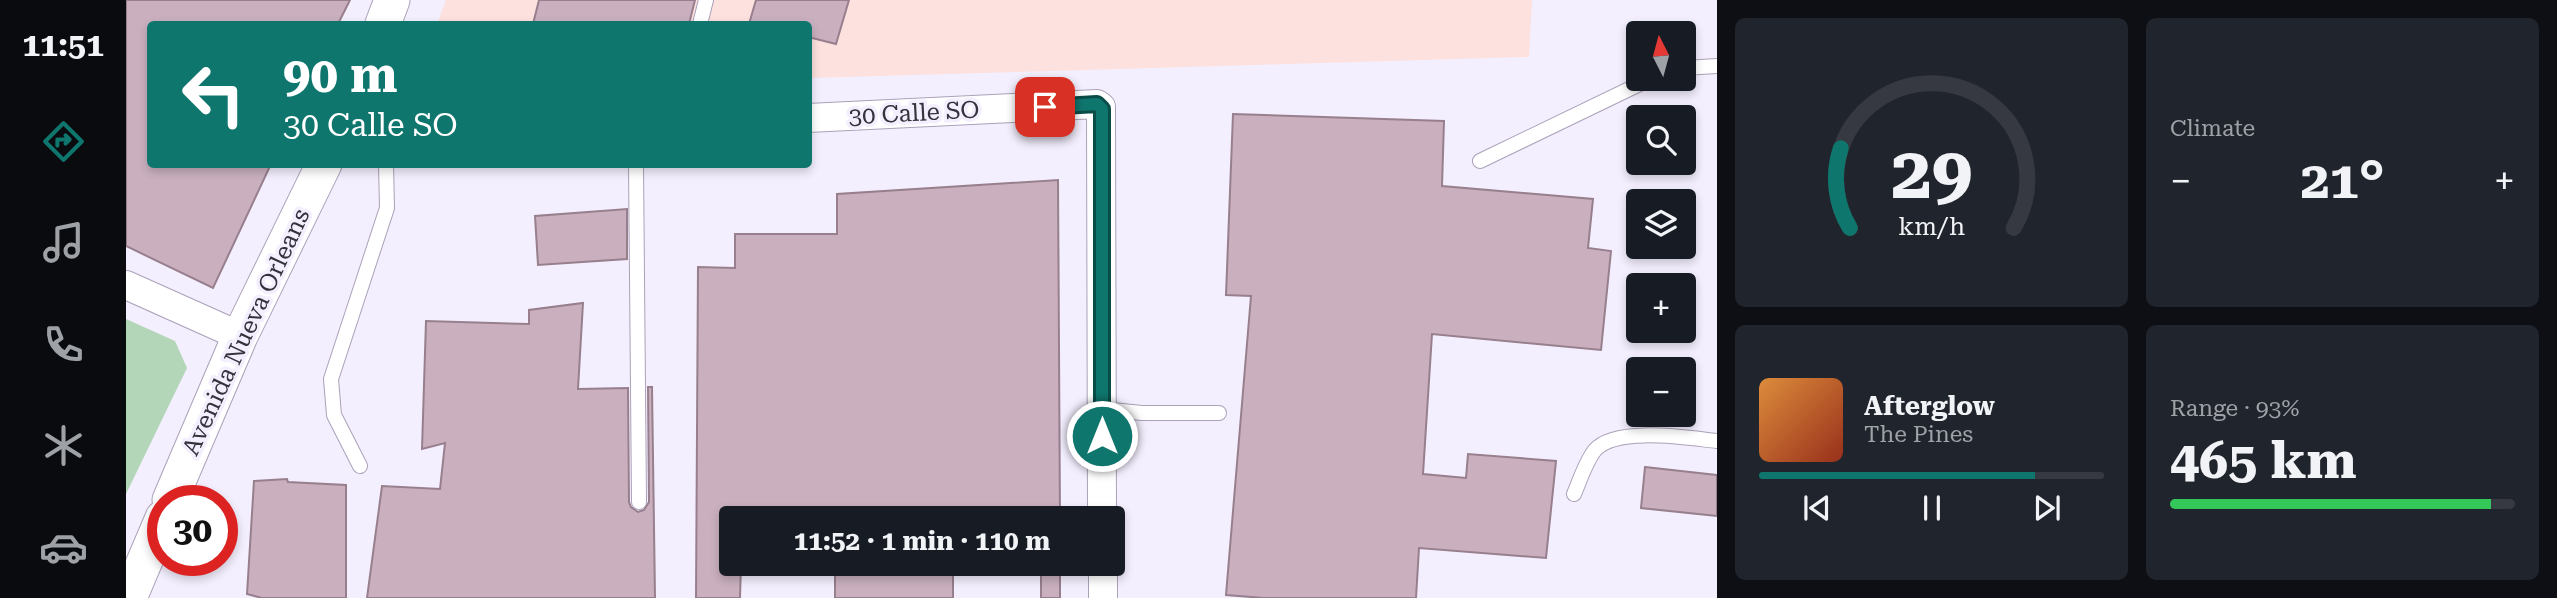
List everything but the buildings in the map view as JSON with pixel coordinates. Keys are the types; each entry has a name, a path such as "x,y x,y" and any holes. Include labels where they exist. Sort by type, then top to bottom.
{"street":[{"path":"384,21 393,0"},
{"name":"30 Calle SO","path":"812,118 1097,104 1102,109 1102,409"},
{"name":"Avenida Nueva Orleans","path":"176,485 240,336 322,168"},
{"path":"126,285 240,336"},
{"path":"1102,409 1102,506"},
{"path":"129,598 147,556"},
{"path":"1102,576 1103,598"}],"lane":[{"path":"701,21 706,0"},
{"path":"1696,67 1717,66"},
{"path":"1480,161 1626,88"},
{"path":"360,466 334,415 331,379 387,208 386,168"},
{"path":"636,168 639,502"},
{"path":"1102,409 1142,413 1219,413"},
{"path":"1574,494 1595,450 1606,442 1621,437 1669,436 1717,441"}],"shaded area":[{"path":"446,0 1532,0 1529,57 812,78 812,21 438,21"}],"green space":[{"path":"126,319 175,341 187,368 126,494"}],"route":[{"path":"1045,107 1097,104 1102,109 1102,436"}]}
